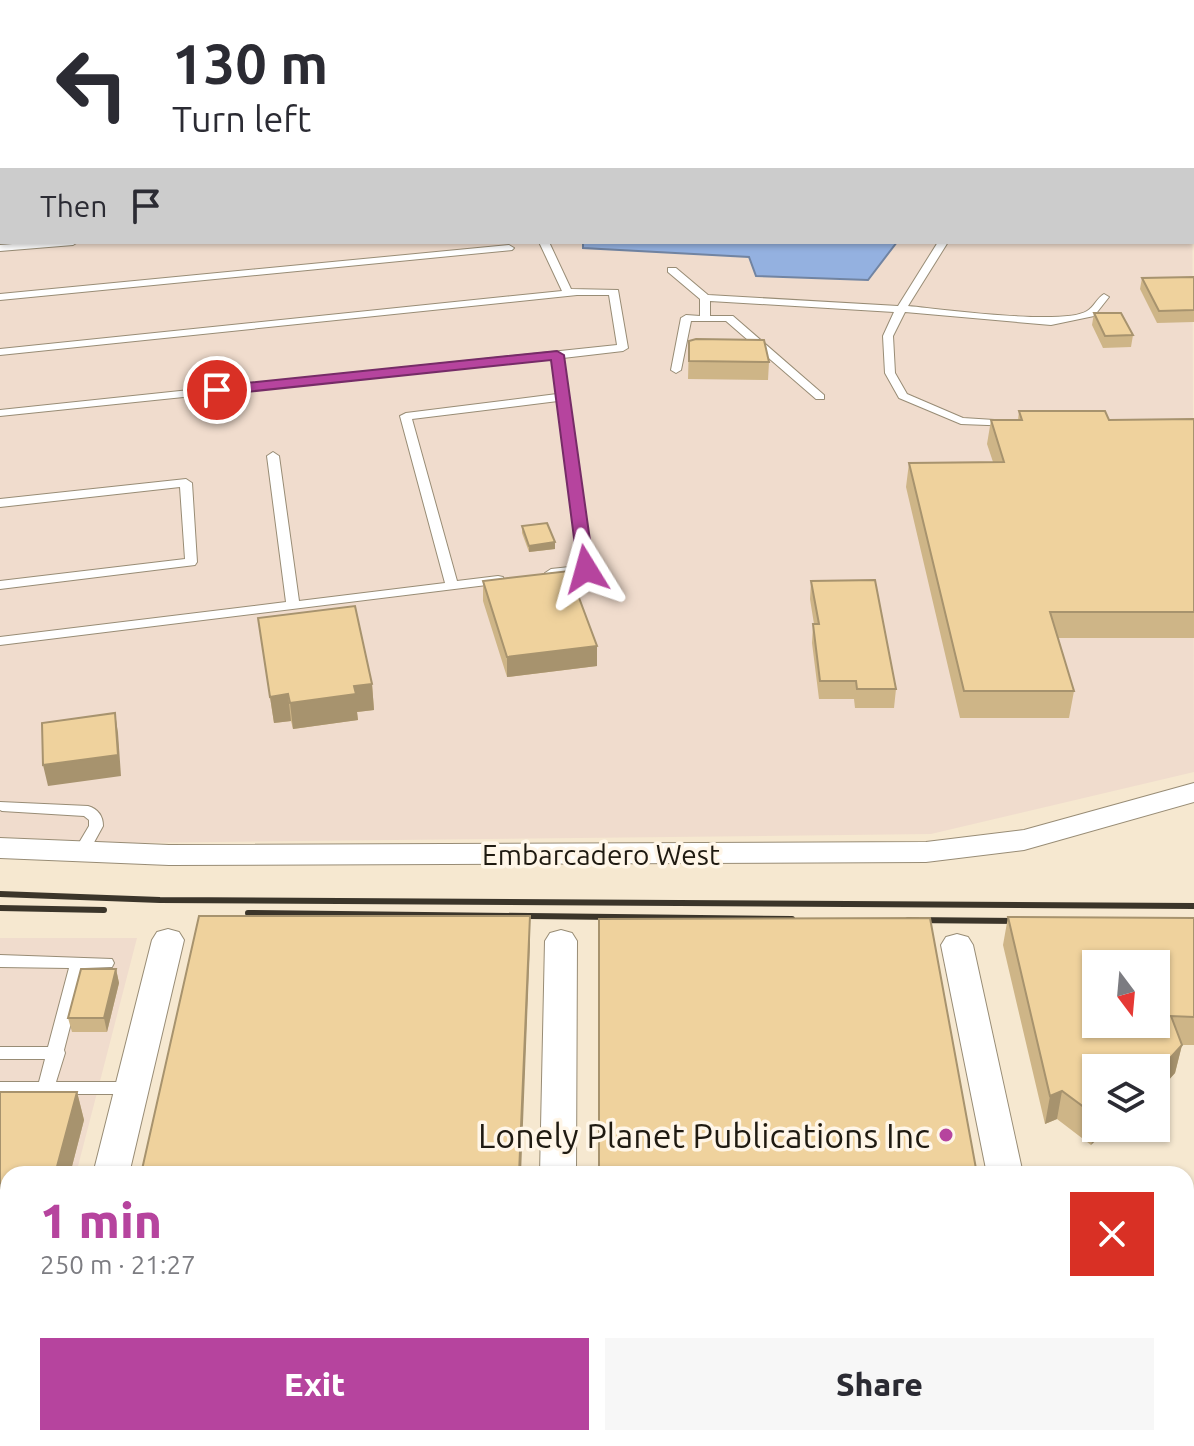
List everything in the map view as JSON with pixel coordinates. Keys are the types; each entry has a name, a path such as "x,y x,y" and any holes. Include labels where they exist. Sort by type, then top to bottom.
{"street":[{"name":"Embarcadero West","path":"0,848 81,853 926,852 1024,840 1194,792"},
{"path":"113,1166 168,940"},
{"path":"558,1166 561,941"},
{"path":"957,945 1003,1166"}],"lane":[{"path":"0,248 49,244"},
{"path":"545,244 568,293"},
{"path":"942,244 888,336 890,373 903,396 961,421 1024,425"},
{"path":"0,297 509,248"},
{"path":"672,270 705,298 901,309 1051,322 1090,314 1104,297"},
{"path":"0,352 568,293 614,292 623,348 0,413"},
{"path":"705,298 705,319"},
{"path":"676,370 686,318 729,318 820,397"},
{"path":"542,574 586,569 557,355"},
{"path":"452,585 406,416 563,397"},
{"path":"273,456 293,605"},
{"path":"0,503 186,483 191,562 0,585"},
{"path":"0,641 512,578"},
{"path":"2,806 88,811 96,819 96,826 81,853"},
{"path":"0,961 106,963"},
{"path":"46,1088 78,963"},
{"path":"0,1053 57,1053"},
{"path":"0,1088 132,1088"}],"shaded area":[{"path":"0,244 583,244 583,248 750,257 868,280 895,244 1192,244 1194,772 931,834 131,843 0,837"},
{"path":"0,938 137,938 78,1166 0,1166"}],"water":[{"path":"583,244 895,244 868,280 756,276 749,257 583,248"}],"building":[{"path":"1194,277 1194,310 1159,311 1142,278"},
{"path":"1094,313 1121,313 1133,335 1105,336"},
{"path":"764,340 769,362 689,361 689,341"},
{"path":"1019,411 1105,411 1109,420 1194,419 1194,612 1050,612 1074,691 964,691 909,463 1004,462 991,420 1022,420"},
{"path":"547,523 555,542 529,546 522,526"},
{"path":"569,571 597,646 507,657 483,581"},
{"path":"875,580 896,689 857,689 856,681 820,681 813,624 819,624 811,581"},
{"path":"355,606 372,684 354,686 356,694 290,703 288,694 270,697 258,618"},
{"path":"115,713 118,755 43,765 42,723"},
{"path":"199,916 530,916 519,1166 143,1166"},
{"path":"1008,917 1194,918 1194,1017 1171,1016 1182,1045 1170,1058 1170,1054 1082,1054 1082,1106 1062,1091 1050,1096"},
{"path":"930,918 976,1166 599,1166 599,919"},
{"path":"81,969 116,969 104,1018 68,1018"},
{"path":"0,1092 77,1092 57,1166 0,1166"}],"railway":[{"path":"0,894 160,900 1194,906"},
{"path":"0,908 104,910"},
{"path":"248,913 792,919"},
{"path":"908,920 1028,921"}],"place":[{"name":"Lonely Planet Publications Inc","path":"946,1135"}],"route":[{"path":"217,390 557,355 586,569"}]}
